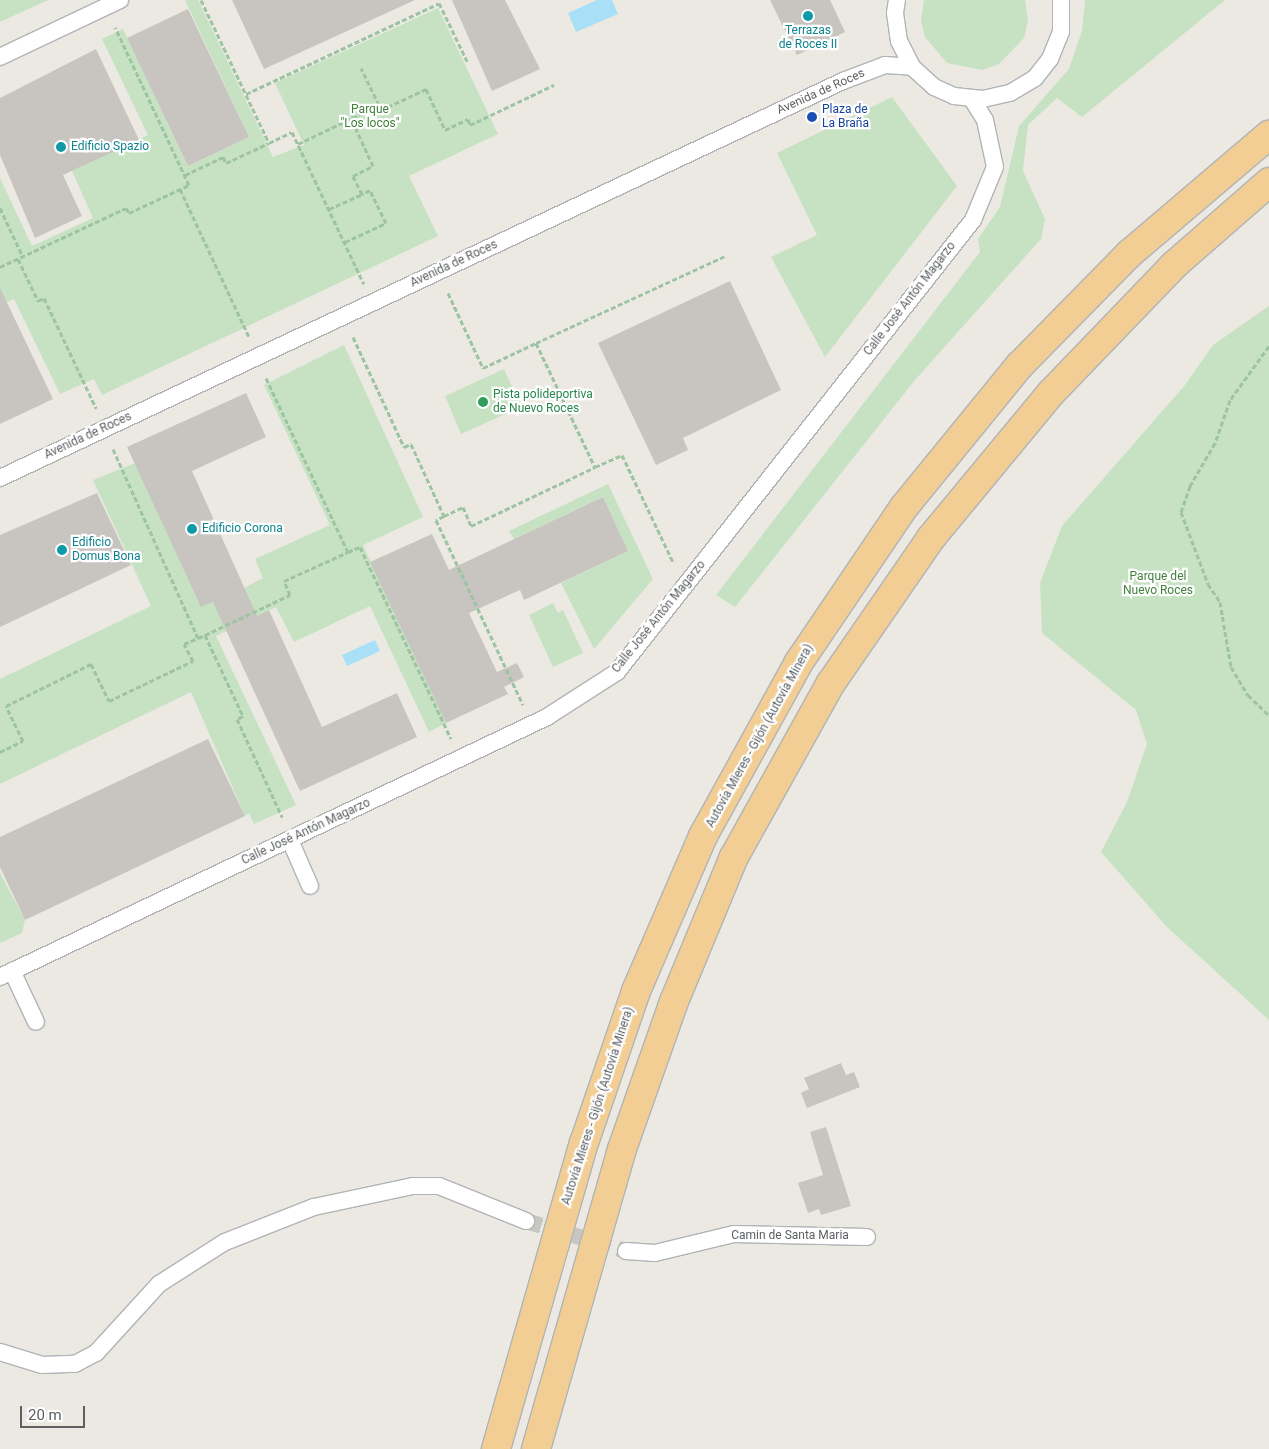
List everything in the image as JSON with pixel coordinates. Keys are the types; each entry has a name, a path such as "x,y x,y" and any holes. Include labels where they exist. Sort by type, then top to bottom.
{"highway":[{"name":"Autovía Mieres - Gijón (Autovía Minera)","path":"496,1449 584,1143 636,991 703,836 799,662 904,507 1020,365 1129,254 1269,135"},
{"path":"536,1449 621,1152 673,1004 734,857 831,683 931,538 1050,394 1174,264 1269,182"}],"street":[{"path":"0,56 120,0"},
{"path":"897,0 894,13 899,41 912,67 934,86 954,96 983,100 1010,93 1035,78 1050,59 1061,32 1062,1"},
{"name":"Avenida de Roces","path":"0,478 843,81 885,65 912,67"},
{"name":"Calle José Antón Magarzo","path":"6,974 548,717 617,672 973,220 995,167 985,120 971,98"},
{"path":"290,840 310,886"},
{"path":"6,974 36,1022"},
{"path":"0,1352 42,1365 75,1364 96,1353 159,1284 226,1242 314,1207 413,1186 439,1186 526,1221"},
{"name":"Camin de Santa Maria","path":"626,1251 654,1253 734,1234 867,1237"}],"path":[{"path":"201,0 269,143"},
{"path":"246,94 439,3 468,63"},
{"path":"0,267 126,208 129,213 189,185 115,27"},
{"path":"361,68 381,110 426,89 445,130 468,119 470,125 554,85"},
{"path":"298,144 379,105"},
{"path":"351,118 373,166 353,176 362,194"},
{"path":"185,175 223,157 226,163 292,132 364,284"},
{"path":"180,189 249,337"},
{"path":"329,209 370,190 386,223 345,242"},
{"path":"0,208 23,257"},
{"path":"448,292 483,368 727,255"},
{"path":"18,259 38,301 44,298 96,408"},
{"path":"353,337 404,447 411,444 444,516"},
{"path":"536,343 595,467"},
{"path":"1269,346 1230,400 1215,443 1190,486 1181,512 1208,584 1220,602 1232,668 1248,695 1269,715"},
{"path":"266,378 348,552"},
{"path":"113,449 198,638"},
{"path":"523,705 436,520 463,507 472,526 622,455 673,562"},
{"path":"0,752 23,741 6,706 91,664 109,701 192,661 184,644 290,595 284,581 360,546 451,739"},
{"path":"205,635 243,716 238,719 282,818"}],"green space":[{"path":"0,0 48,0 0,22"},
{"name":"Parque \"Los locos\"","path":"185,0 198,0 273,157 304,145 275,83 438,8 498,134 409,176 438,236 102,395 94,379 60,394 14,299 0,305 0,178 32,246 93,218 72,171 148,135 102,39 123,29 188,166 249,137"},
{"path":"924,0 1025,0 1028,21 1024,38 999,64 982,70 947,63 925,37 921,21"},
{"path":"1085,0 1225,0 1082,117 1057,98 1028,125 1023,171 1045,219 1041,239 915,380 735,607 716,595 980,252 978,239 1000,207 1019,126 1069,69 1082,31"},
{"path":"892,97 957,186 825,357 771,257 817,235 777,153"},
{"name":"Parque del Nuevo Roces","path":"1269,306 1269,1020 1166,926 1101,852 1127,802 1147,744 1136,710 1042,633 1040,583 1062,526 1185,385 1213,345"},
{"path":"344,345 423,517 363,545 446,723 429,732 370,606 294,642 276,607 216,636 296,805 254,824 249,813 245,816 191,692 0,784 0,679 151,606 93,480 135,463 244,588 263,578 255,559 330,525 264,385"},
{"name":"Pista polideportiva de Nuevo Roces","path":"504,369 521,407 461,434 445,396"},
{"path":"608,484 653,579 594,649 561,583 628,551 603,497 514,539 509,531"},
{"path":"553,603 558,613 563,610 583,653 553,667 529,615"},
{"path":"0,873 25,920 22,933 0,943"}],"water":[{"path":"597,0 612,0 618,14 576,32 568,13"},
{"path":"375,640 380,651 347,666 342,655"}],"building":[{"path":"232,0 415,0 264,69"},
{"path":"452,0 505,0 540,69 492,91"},
{"name":"Terrazas de Roces II","path":"770,0 830,0 845,32 797,55"},
{"path":"188,9 249,137 188,166 127,38"},
{"name":"Edificio Spazio","path":"96,49 139,140 63,175 82,216 35,238 0,155 0,98"},
{"path":"730,281 781,390 683,438 688,450 656,465 598,343"},
{"path":"0,288 53,399 0,424"},
{"path":"246,393 266,437 192,471 257,616 269,610 322,727 397,693 417,737 300,791 213,602 201,607 127,447"},
{"name":"Edificio Domus Bona","path":"97,493 131,565 0,627 0,535"},
{"path":"603,497 628,551 524,600 520,590 469,613 497,672 517,663 524,677 504,687 508,694 446,723 370,562 432,534 449,570"},
{"path":"208,739 245,816 25,920 0,867 0,837"},
{"path":"841,1063 846,1075 854,1072 860,1087 807,1108 801,1093 809,1089 804,1078"},
{"path":"826,1127 851,1206 821,1215 819,1209 808,1213 798,1183 823,1175 810,1132"}],"tunnel":[{"path":"526,1221 626,1251"}],"place":[{"name":"Terrazas de Roces II","path":"808,16"},
{"name":"Plaza de La Braña","path":"812,117"},
{"name":"Edificio Spazio","path":"61,147"},
{"name":"Pista polideportiva de Nuevo Roces","path":"483,402"},
{"name":"Edificio Corona","path":"192,529"},
{"name":"Edificio Domus Bona","path":"62,550"}]}
